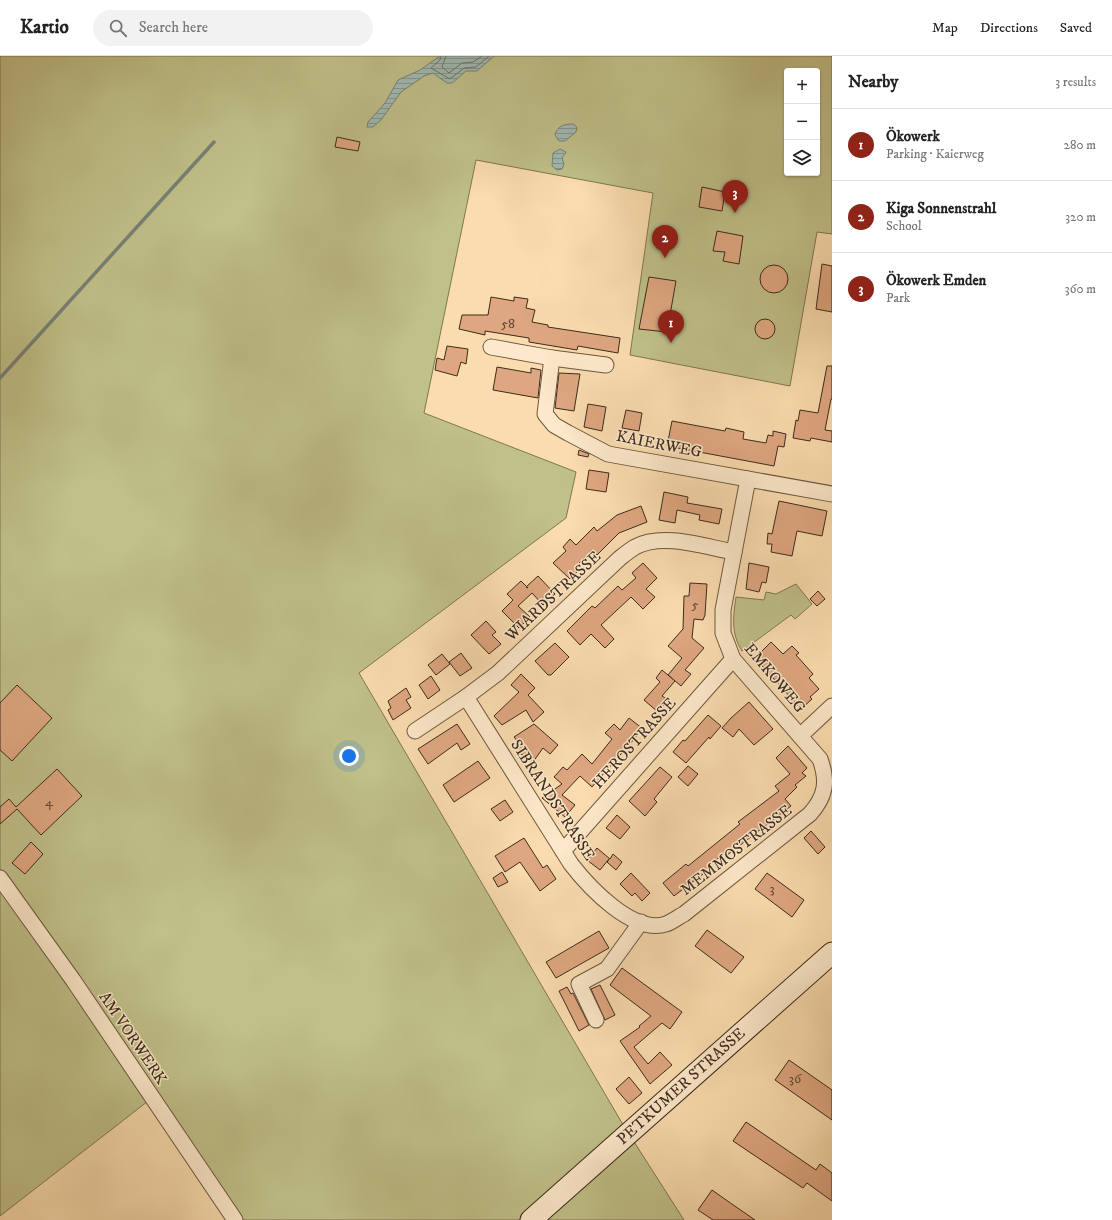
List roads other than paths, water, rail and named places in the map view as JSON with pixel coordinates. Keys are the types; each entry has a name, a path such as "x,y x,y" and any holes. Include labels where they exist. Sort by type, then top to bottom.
{"main road":[{"name":"PETKUMER STRASSE","path":"531,1220 832,953"}],"street":[{"path":"491,347 552,358 606,365"},
{"name":"KAIERWEG","path":"552,358 545,414 554,425 608,454 832,494"},
{"name":"EMKOWEG","path":"748,479 723,610 724,633 733,659 820,759 825,772"},
{"name":"WIARDSTRASSE","path":"415,731 466,697 498,673 620,558 635,547 650,542 667,539 734,552"},
{"name":"HEROSTRASSE","path":"563,850 733,659"},
{"name":"SIBRANDSTRASSE","path":"466,697 585,882 603,900 622,912"},
{"path":"800,736 832,706"},
{"name":"MEMMOSTRASSE","path":"622,912 640,922 650,925 665,925 684,914 810,814 823,796 826,784 825,772"},
{"name":"AM VORWERK","path":"0,878 73,980 235,1220"},
{"path":"596,1020 579,984 607,969 640,922"}],"water":[{"path":"440,56 494,56 477,71 466,71 452,83 447,83 433,73 424,76 401,92 381,120 373,127 367,127 368,122 385,103 398,80 420,70"},
{"path":"567,124 573,124 577,127 576,132 565,141 559,141 555,135 557,129"},
{"path":"560,149 566,152 562,158 564,164 562,169 557,170 552,166 553,153"}],"waterway":[{"path":"0,378 214,142"}],"place":[{"name":"Ökowerk Emden","path":"735,213"},
{"name":"Kiga Sonnenstrahl","path":"665,258"},
{"name":"Ökowerk","path":"671,343"}]}
